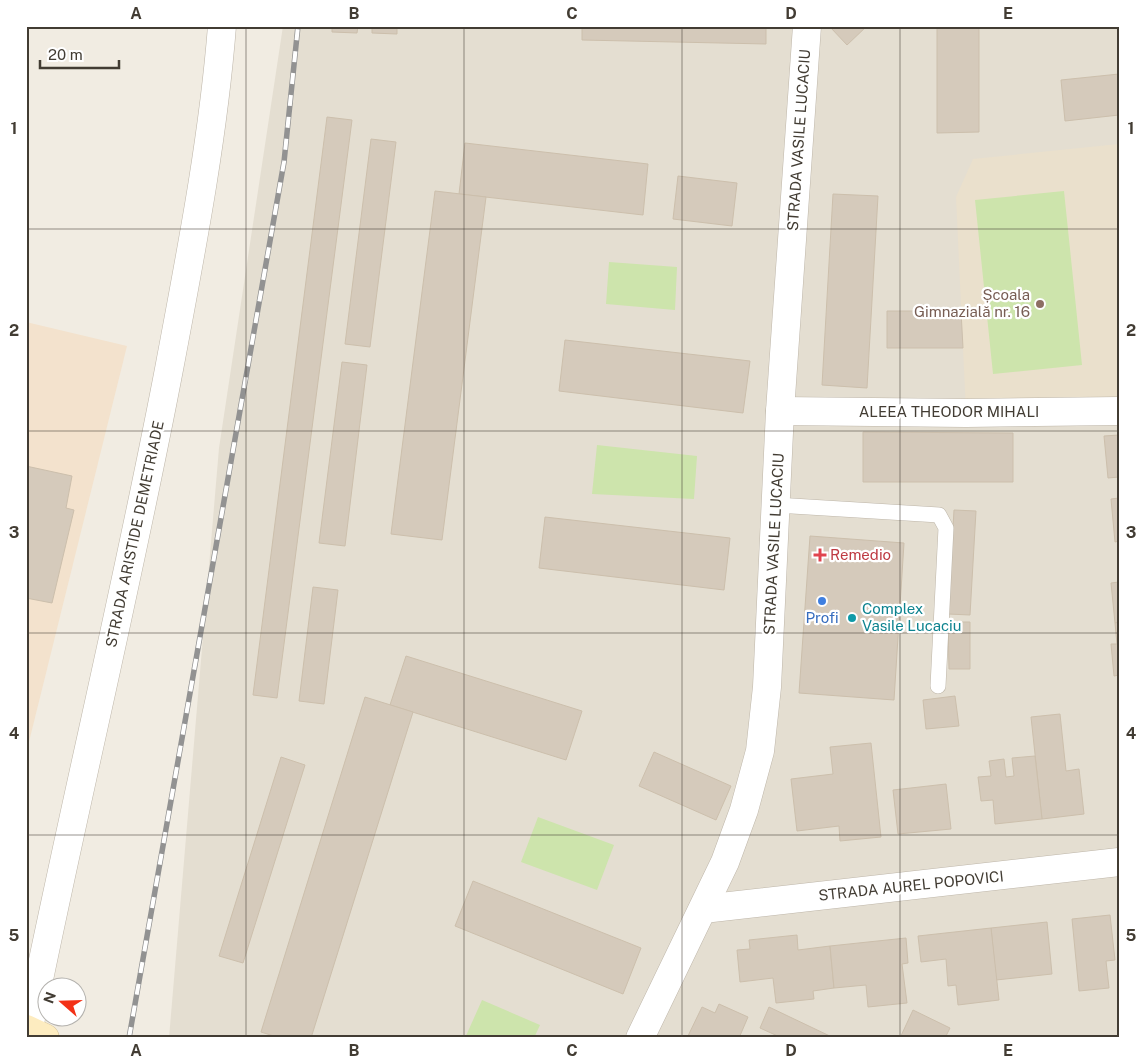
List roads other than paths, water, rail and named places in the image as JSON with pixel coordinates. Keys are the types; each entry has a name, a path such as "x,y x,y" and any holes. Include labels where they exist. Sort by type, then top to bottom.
{"street":[{"name":"STRADA ARISTIDE DEMETRIADE","path":"31,1034 162,409 191,252 210,129 222,26"},
{"name":"STRADA VASILE LUCACIU","path":"640,1038 703,909 740,823 760,751 767,687 780,411 807,26"},
{"name":"ALEEA THEODOR MIHALI","path":"780,411 966,413 1119,410"},
{"name":"STRADA AUREL POPOVICI","path":"703,909 1119,862"}],"lane":[{"path":"776,505 939,516 946,528 938,686"}],"railway":[{"path":"129,1038 284,162 298,26"}],"place":[{"name":"Școala Gimnazială nr. 16","path":"1040,304"},
{"name":"Remedio","path":"820,555"},
{"name":"Profi","path":"822,601"},
{"name":"Complex Vasile Lucaciu","path":"852,618"}]}
